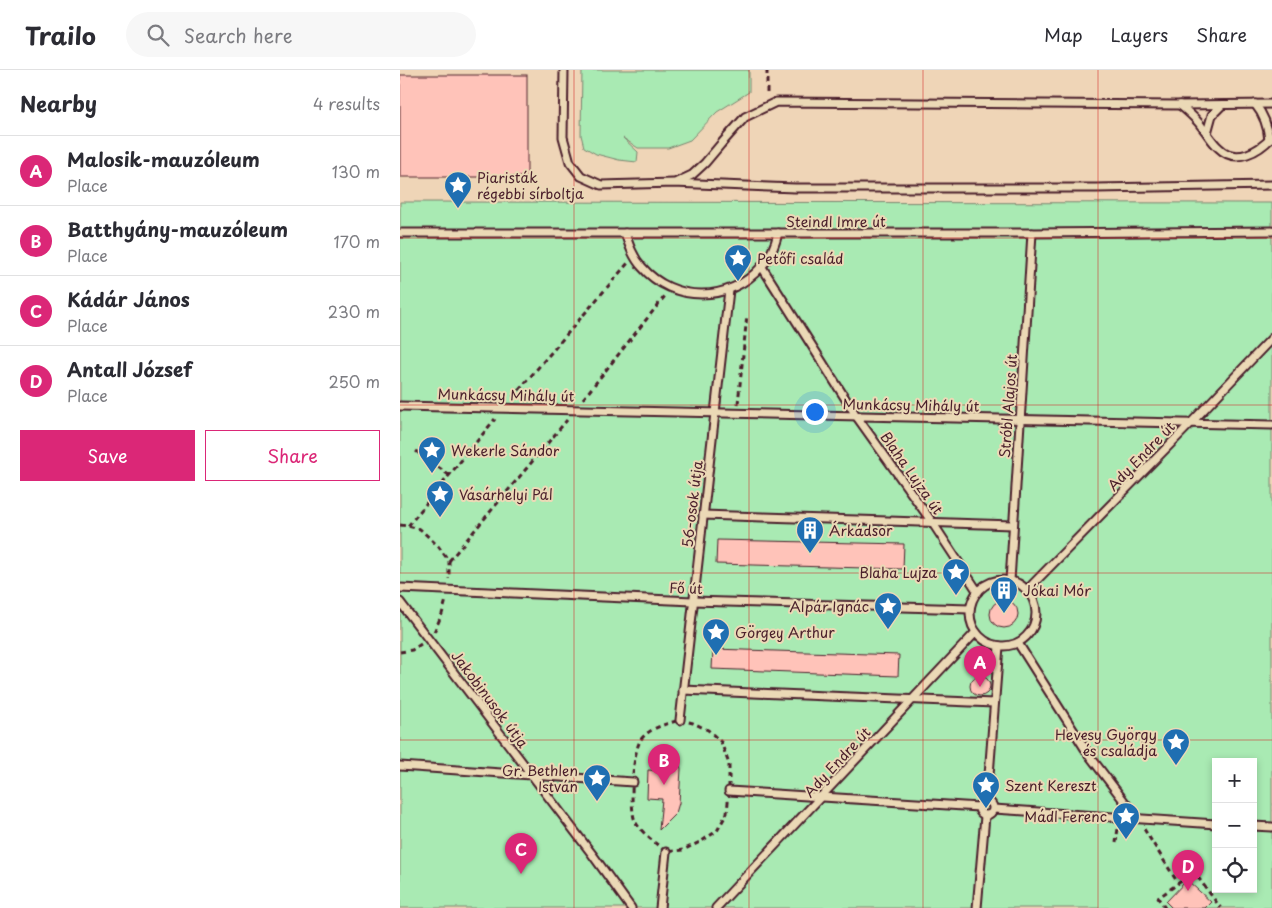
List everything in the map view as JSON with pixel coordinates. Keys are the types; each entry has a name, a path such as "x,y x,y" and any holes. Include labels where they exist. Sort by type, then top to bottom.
{"lane":[{"path":"564,70 563,137 570,162 581,176 601,185 674,183 795,188 1096,188 1272,185"},
{"path":"674,183 692,176 746,117 776,102 1272,104"},
{"path":"1180,105 1191,114 1220,150 1233,156 1242,156 1253,153 1264,146 1270,138 1262,112 1254,104"},
{"path":"1207,133 1212,115 1222,105"},
{"name":"Steindl Imre út","path":"400,233 1272,231"},
{"path":"625,233 628,245 634,256 641,266 660,283 688,293 706,295 728,290 752,276 762,267 772,251 778,233"},
{"name":"Stróbl Alajos út","path":"1010,581 1032,233"},
{"name":"Blaha Lujza út","path":"762,267 857,417 932,522 978,592"},
{"name":"56-osok útja","path":"680,720 728,290"},
{"name":"Ady Endre út","path":"1027,590 1272,338"},
{"name":"Munkácsy Mihály út","path":"400,406 1272,426"},
{"path":"703,515 1013,525"},
{"path":"1001,580 1019,584 1027,590 1035,605 1036,614 1032,631 1026,638 1009,646 990,644 982,639 972,625 970,617 970,609 978,592 992,582 1001,580"},
{"name":"Fő út","path":"400,588 693,601 970,609"},
{"name":"Jakobinusok útja","path":"400,602 631,908"},
{"name":"Ady Endre út","path":"716,908 976,632"},
{"path":"1018,643 1090,755 1137,818"},
{"path":"987,801 999,646"},
{"path":"683,690 994,704"},
{"path":"400,766 633,782"},
{"path":"729,791 979,807"},
{"path":"986,816 981,814 979,807 982,802 987,801 992,804 994,809"},
{"path":"994,809 1212,824"},
{"path":"986,816 992,813 994,809"},
{"path":"977,908 986,816"},
{"path":"1257,826 1272,827"},
{"path":"660,908 666,852"}],"path":[{"path":"767,70 767,106"},
{"path":"408,526 504,408 634,256"},
{"path":"449,562 576,409 671,288"},
{"path":"737,413 748,315"},
{"path":"416,451 449,475"},
{"path":"400,525 420,529 438,546 449,562 449,590"},
{"path":"680,720 693,723 708,730 721,742 729,764 727,813 717,831 702,842 683,850 666,852 641,829 634,819 632,795 636,752 641,739 656,727 680,720"},
{"path":"1137,818 1178,884"},
{"path":"1166,908 1158,898 1194,872 1219,908"}],"green space":[{"path":"582,70 749,70 749,92 717,112 690,140 668,148 638,148 623,138 638,152 637,162 619,160 596,154 584,147 581,135"},
{"path":"400,202 1272,203 1272,908 400,908"}],"building":[{"path":"400,75 527,75 527,177 400,177"},
{"name":"Árkádsor","path":"717,540 904,544 903,569 716,564"},
{"name":"Jókai Mór","path":"1004,600 1014,604 1018,614 1014,624 1004,628 994,624 990,614 994,604"},
{"path":"713,649 899,655 898,676 712,669"},
{"path":"980,676 987,679 990,686 987,693 980,696 973,693 970,686 973,679"},
{"path":"665,750 674,753 679,759 681,769 679,803 676,813 659,830 662,799 647,798 648,770 662,771"},
{"path":"1187,880 1211,902 1205,908 1172,908 1166,902"}],"place":[{"name":"Piaristák régebbi sírboltja","path":"458,209"},
{"name":"Petőfi család","path":"738,282"},
{"name":"Wekerle Sándor","path":"432,474"},
{"name":"Vásárhelyi Pál","path":"440,518"},
{"name":"Árkádsor","path":"810,554"},
{"name":"Blaha Lujza","path":"956,596"},
{"name":"Jókai Mór","path":"1004,614"},
{"name":"Alpár Ignác","path":"888,630"},
{"name":"Görgey Arthur","path":"716,656"},
{"name":"Malosik-mauzóleum","path":"980,687"},
{"name":"Hevesy György és családja","path":"1176,766"},
{"name":"Batthyány-mauzóleum","path":"664,785"},
{"name":"Gr. Bethlen István","path":"597,802"},
{"name":"Szent Kereszt","path":"986,809"},
{"name":"Mádl Ferenc","path":"1126,840"},
{"name":"Kádár János","path":"521,874"},
{"name":"Antall József","path":"1188,891"}]}
